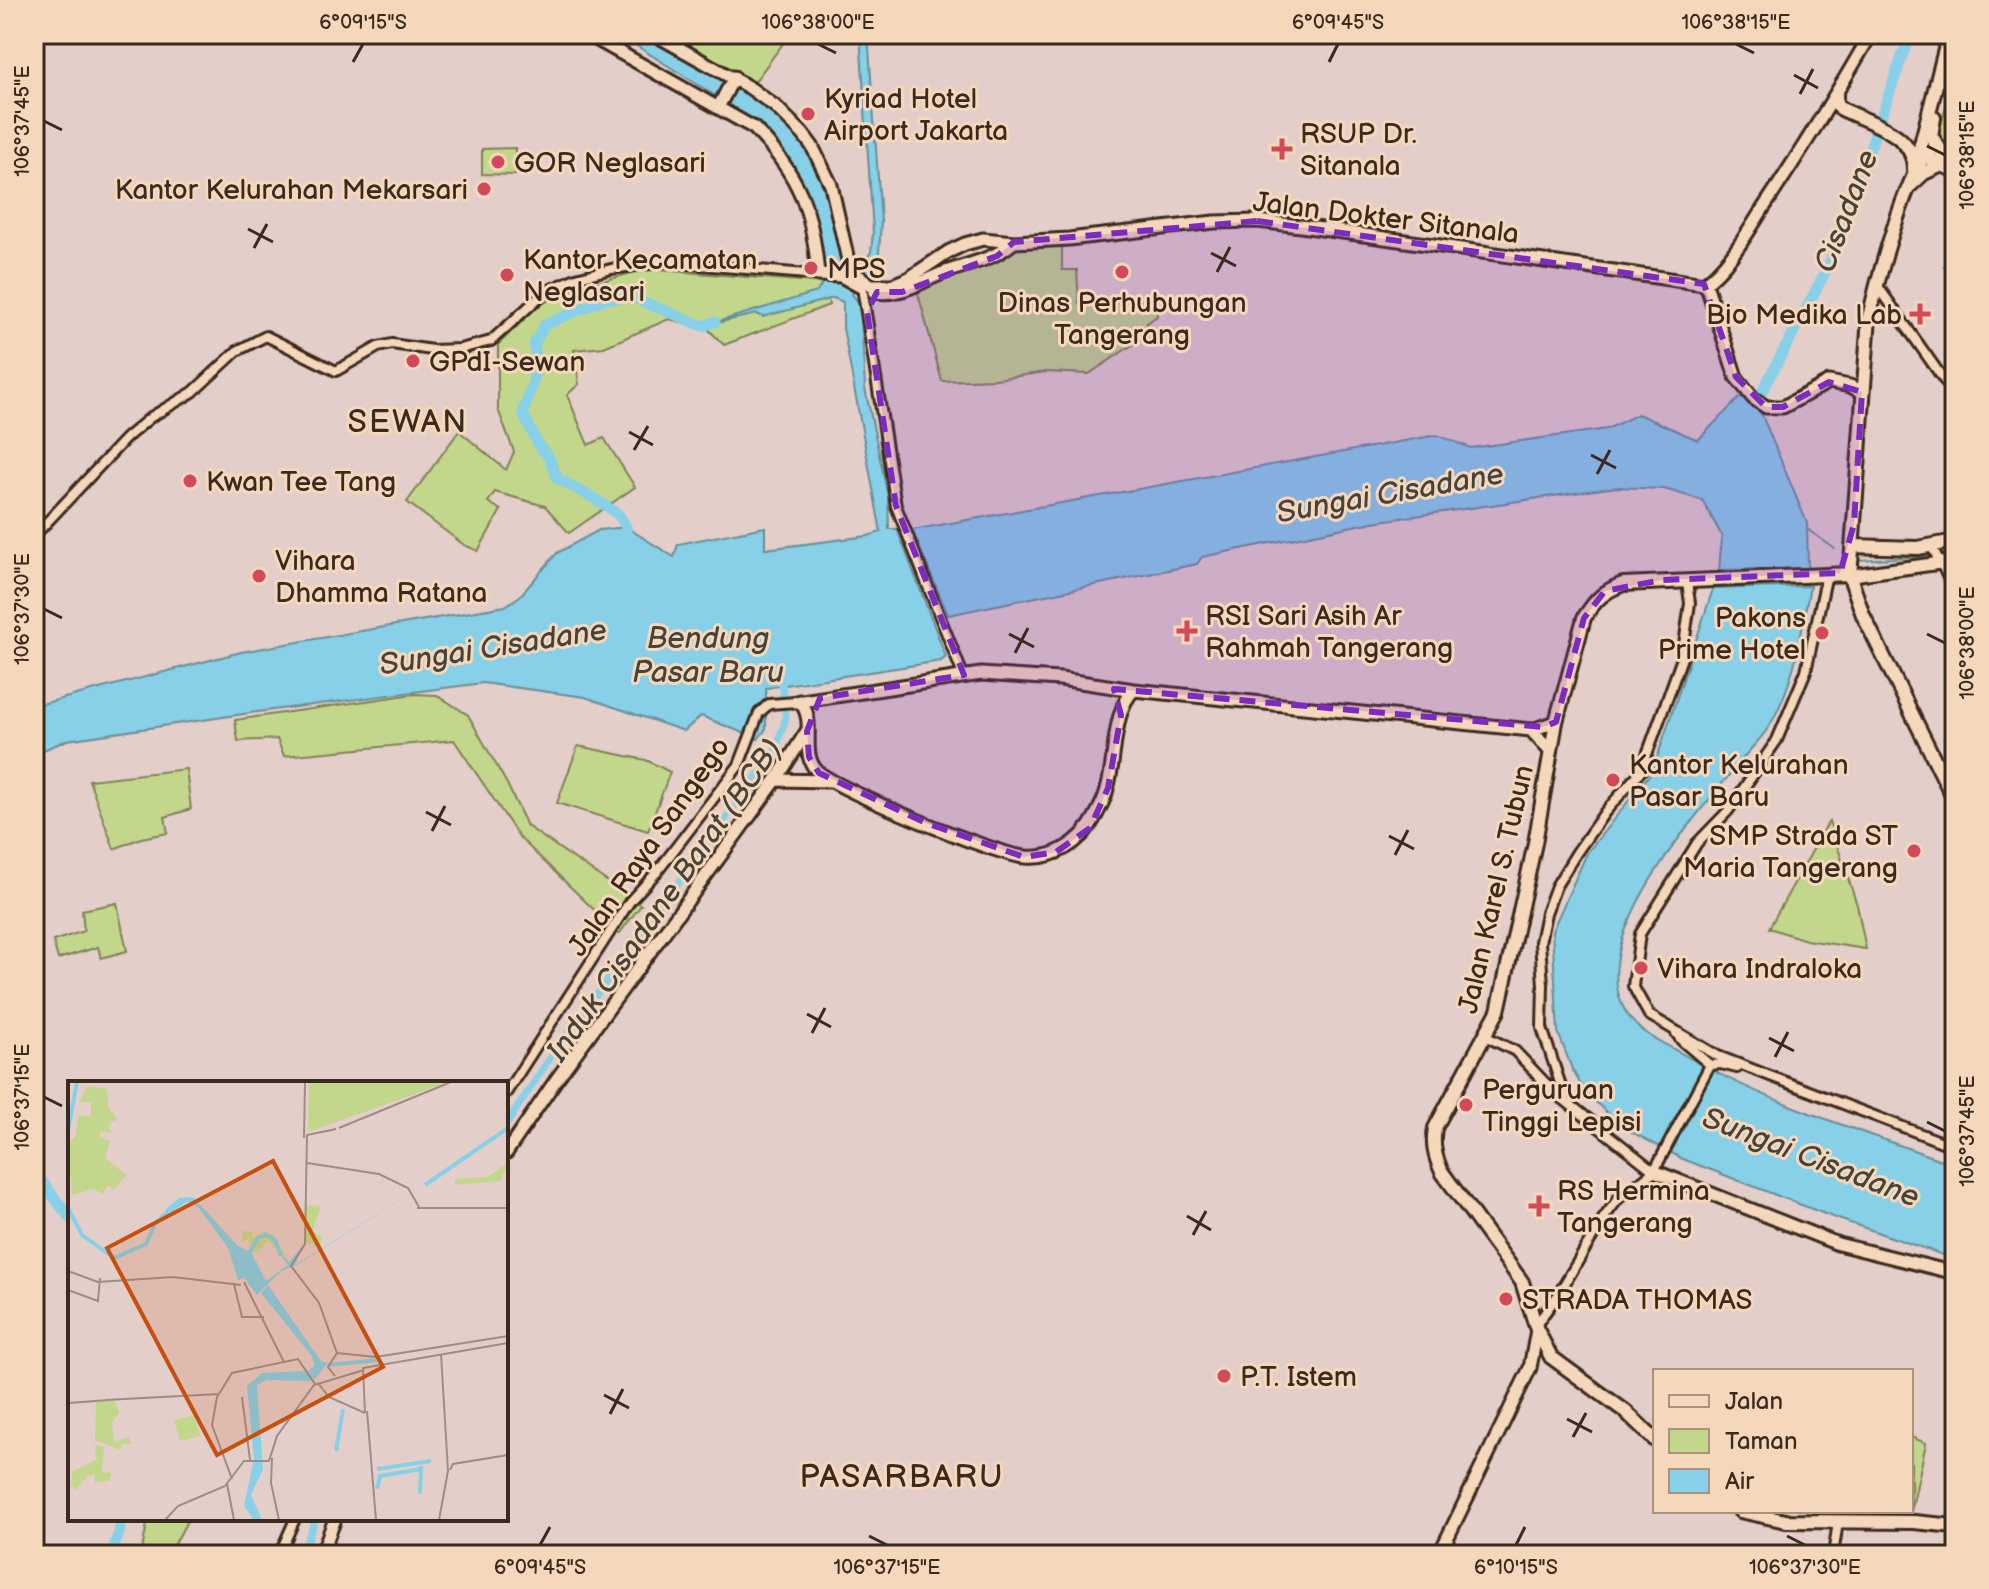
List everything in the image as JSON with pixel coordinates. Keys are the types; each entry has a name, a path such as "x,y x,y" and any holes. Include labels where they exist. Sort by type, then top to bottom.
{"highway":[{"path":"1841,575 1852,546 1869,317 1909,188 1925,150 1924,128 1949,34"},
{"path":"1955,38 1931,131 1933,141 1955,171"},
{"path":"1837,93 1837,106 1898,136 1913,136 1924,128"},
{"path":"1898,136 1913,155 1914,174"},
{"path":"1925,150 1948,162"},
{"path":"1909,188 1924,173 1948,162"},
{"path":"1854,524 1841,575 1955,801"},
{"path":"1852,546 1931,547 1955,541"},
{"name":"Jalan Karel S. Tubun","path":"1556,1361 1536,1328 1522,1282 1442,1172 1433,1140 1435,1128 1498,1011 1535,843 1556,722 1584,618 1605,591 1623,584 1841,575"},
{"path":"1556,1361 1626,1412 1653,1438"},
{"path":"1749,1513 1786,1521 1914,1522 1955,1526"}],"main road":[{"path":"587,34 754,128 767,141 800,189 812,228 821,275 846,278 862,285"},
{"path":"654,34 776,107 813,146 831,185 850,269 862,285"},
{"path":"1862,392 1829,382 1820,384 1783,407 1766,407 1736,377 1708,284 1752,225 1871,34"},
{"path":"721,101 733,79"},
{"path":"705,99 721,101 730,112"},
{"name":"Jalan Dokter Sitanala","path":"862,285 892,285 965,244 983,239 1014,242 1069,239 1182,224 1257,221 1708,284"},
{"name":"Jalan Dokter Sitanala","path":"862,285 877,292 902,292 946,272 997,256 1014,242"},
{"path":"965,244 972,252 972,264"},
{"path":"1841,575 1955,561"},
{"name":"Jalan Karel S. Tubun","path":"800,701 963,675 1042,678 1531,730 1556,722"},
{"path":"1102,686 1116,699 1121,715"},
{"path":"800,701 808,726 809,757 814,767 830,781 995,849 1024,857 1038,857 1070,846 1090,828 1108,788 1121,715 1128,696 1134,690"},
{"path":"508,1150 776,780 808,726 820,698"},
{"name":"Jalan Karel S. Tubun","path":"1531,730 1550,751"},
{"path":"776,780 830,781"},
{"path":"1654,1171 1838,1244 1955,1273"},
{"path":"1439,1555 1530,1368 1536,1328"},
{"path":"1530,1368 1542,1360 1556,1361"},
{"path":"321,1555 334,1521"}],"street":[{"path":"34,536 126,438 151,417 193,392 237,351 266,336 336,371 378,347 403,345 432,350 460,349 491,341 526,307 552,288 588,275 650,262 821,275"},
{"path":"862,285 896,506 963,675"},
{"path":"1877,285 1944,380 1955,390"},
{"path":"867,312 877,292"},
{"path":"1931,547 1955,589"},
{"path":"1841,575 1777,740 1728,811 1697,843 1640,934 1633,986 1649,1015 1718,1056 1955,1147"},
{"path":"1566,1101 1542,1028 1540,942 1546,913 1556,886 1577,852 1605,812 1641,771 1682,658 1693,582"},
{"name":"Jalan Raya Sangego","path":"508,1090 630,901 657,872 739,765 759,713 769,704 800,701"},
{"path":"1675,1031 1709,1066"},
{"path":"1485,1036 1515,1051 1566,1101 1654,1171"},
{"path":"1709,1066 1721,1064 1760,1072"},
{"path":"1536,1328 1618,1199 1654,1171 1709,1066"},
{"path":"279,1555 294,1521"},
{"path":"1833,1555 1838,1522"}],"highlighted area":[{"path":"1257,221 1704,284 1736,377 1766,407 1783,407 1829,382 1862,392 1854,524 1840,573 1662,580 1605,591 1584,618 1556,722 1543,727 1114,689 1121,715 1108,788 1090,828 1056,852 1024,857 926,823 819,773 809,757 807,731 820,698 964,675 896,506 867,312 877,292 902,292 997,256 1014,242"}],"green space":[{"path":"644,34 790,34 750,88"},
{"path":"1948,99 1955,101 1955,155 1947,149 1939,132"},
{"name":"GOR Neglasari","path":"515,148 515,175 482,174 482,149"},
{"path":"1062,240 1062,270 1077,270 1079,304 1156,300 1157,316 1147,323 1150,333 1089,374 1046,372 996,379 942,381 916,286 1014,242"},
{"path":"646,269 825,283 829,305 724,345 708,329 669,319 604,347 574,350 579,384 567,395 588,445 604,438 635,487 569,533 545,506 495,492 488,502 501,510 478,551 464,545 407,502 459,431 506,470 514,452 498,409 498,345 534,309 563,292"},
{"path":"414,694 437,695 468,715 527,826 641,905 619,934 519,837 454,740 284,756 277,739 238,741 235,720"},
{"path":"578,746 646,760 670,772 648,831 557,803"},
{"path":"186,769 191,809 165,817 168,833 141,838 114,849 89,780"},
{"path":"1829,821 1857,905 1866,949 1806,940 1769,928"},
{"path":"117,903 127,951 101,958 98,947 58,959 53,941 84,931 82,910"},
{"path":"1913,1438 1926,1443 1913,1503"},
{"path":"1841,1513 1911,1513 1910,1517"},
{"path":"148,1521 187,1521 169,1555 141,1555"}],"water":[{"name":"Bendung Pasar Baru","path":"618,34 642,34 750,92 804,141 831,193 843,266 853,278 871,252 873,232 860,34 868,34 881,221 879,253 874,266 852,294 861,315 865,388 888,496 889,529 897,529 946,657 941,661 766,688 766,729 758,739 701,716 684,731 585,697 483,683 67,740 34,754 34,706 241,652 505,606 520,596 557,553 599,530 626,527 674,557 678,544 765,527 765,549 881,532 843,328 843,302 833,298 763,317 757,314 703,326 817,292 824,280 825,266 808,198 784,153 744,114"},
{"path":"1741,396 1761,413 1807,523 1808,568 1719,570 1722,536 1702,500 1664,489 1616,487 1373,522 1202,557 1197,564 948,615 912,530 1437,435 1471,448 1607,429 1638,414 1698,440"},
{"path":"1810,586 1800,640 1779,709 1761,738 1670,850 1646,888 1627,927 1617,964 1620,999 1644,1032 1750,1089 1955,1165 1955,1259 1830,1216 1683,1159 1622,1127 1585,1092 1572,1069 1558,1032 1552,931 1587,853 1653,770 1713,589"}],"waterway":[{"name":"Cisadane","path":"1747,420 1829,265 1910,34"},
{"path":"1943,266 1955,281"},
{"path":"627,541 626,527 619,515 557,478 549,457 539,446 523,414 535,372 534,344 545,325 604,299 631,297 703,326 715,322"},
{"path":"1807,529 1835,549"},
{"path":"1942,555 1955,551"},
{"path":"1858,560 1931,556"},
{"name":"Induk Cisadane Barat (BCB)","path":"508,1122 548,1061 775,751 786,718 781,674"},
{"name":"Sungai Cisadane","path":"34,1171 68,1215"},
{"name":"Sungai Cisadane","path":"111,1555 120,1521"},
{"name":"Induk Cisadane Barat (BCB)","path":"301,1555 315,1521"}],"place":[{"name":"Kyriad Hotel Airport Jakarta","path":"808,114"},
{"name":"RSUP Dr. Sitanala","path":"1282,149"},
{"name":"GOR Neglasari","path":"498,162"},
{"name":"Kantor Kelurahan Mekarsari","path":"484,189"},
{"name":"MPS","path":"811,268"},
{"name":"Dinas Perhubungan Tangerang","path":"1122,272"},
{"name":"Kantor Kecamatan Neglasari","path":"507,275"},
{"name":"Bio Medika Lab","path":"1920,314"},
{"name":"GPdI-Sewan","path":"413,361"},
{"name":"Kwan Tee Tang","path":"190,481"},
{"name":"Vihara Dhamma Ratana","path":"259,576"},
{"name":"RSI Sari Asih Ar Rahmah Tangerang","path":"1187,631"},
{"name":"Pakons Prime Hotel","path":"1822,633"},
{"name":"Kantor Kelurahan Pasar Baru","path":"1613,780"},
{"name":"SMP Strada ST Maria Tangerang","path":"1914,851"},
{"name":"Vihara Indraloka","path":"1641,968"},
{"name":"Perguruan Tinggi Lepisi","path":"1466,1105"},
{"name":"RS Hermina Tangerang","path":"1539,1206"},
{"name":"STRADA THOMAS","path":"1506,1299"},
{"name":"P.T. Istem","path":"1224,1376"}],"district":[{"name":"SEWAN","path":"408,421"},
{"name":"PASARBARU","path":"902,1476"}]}
